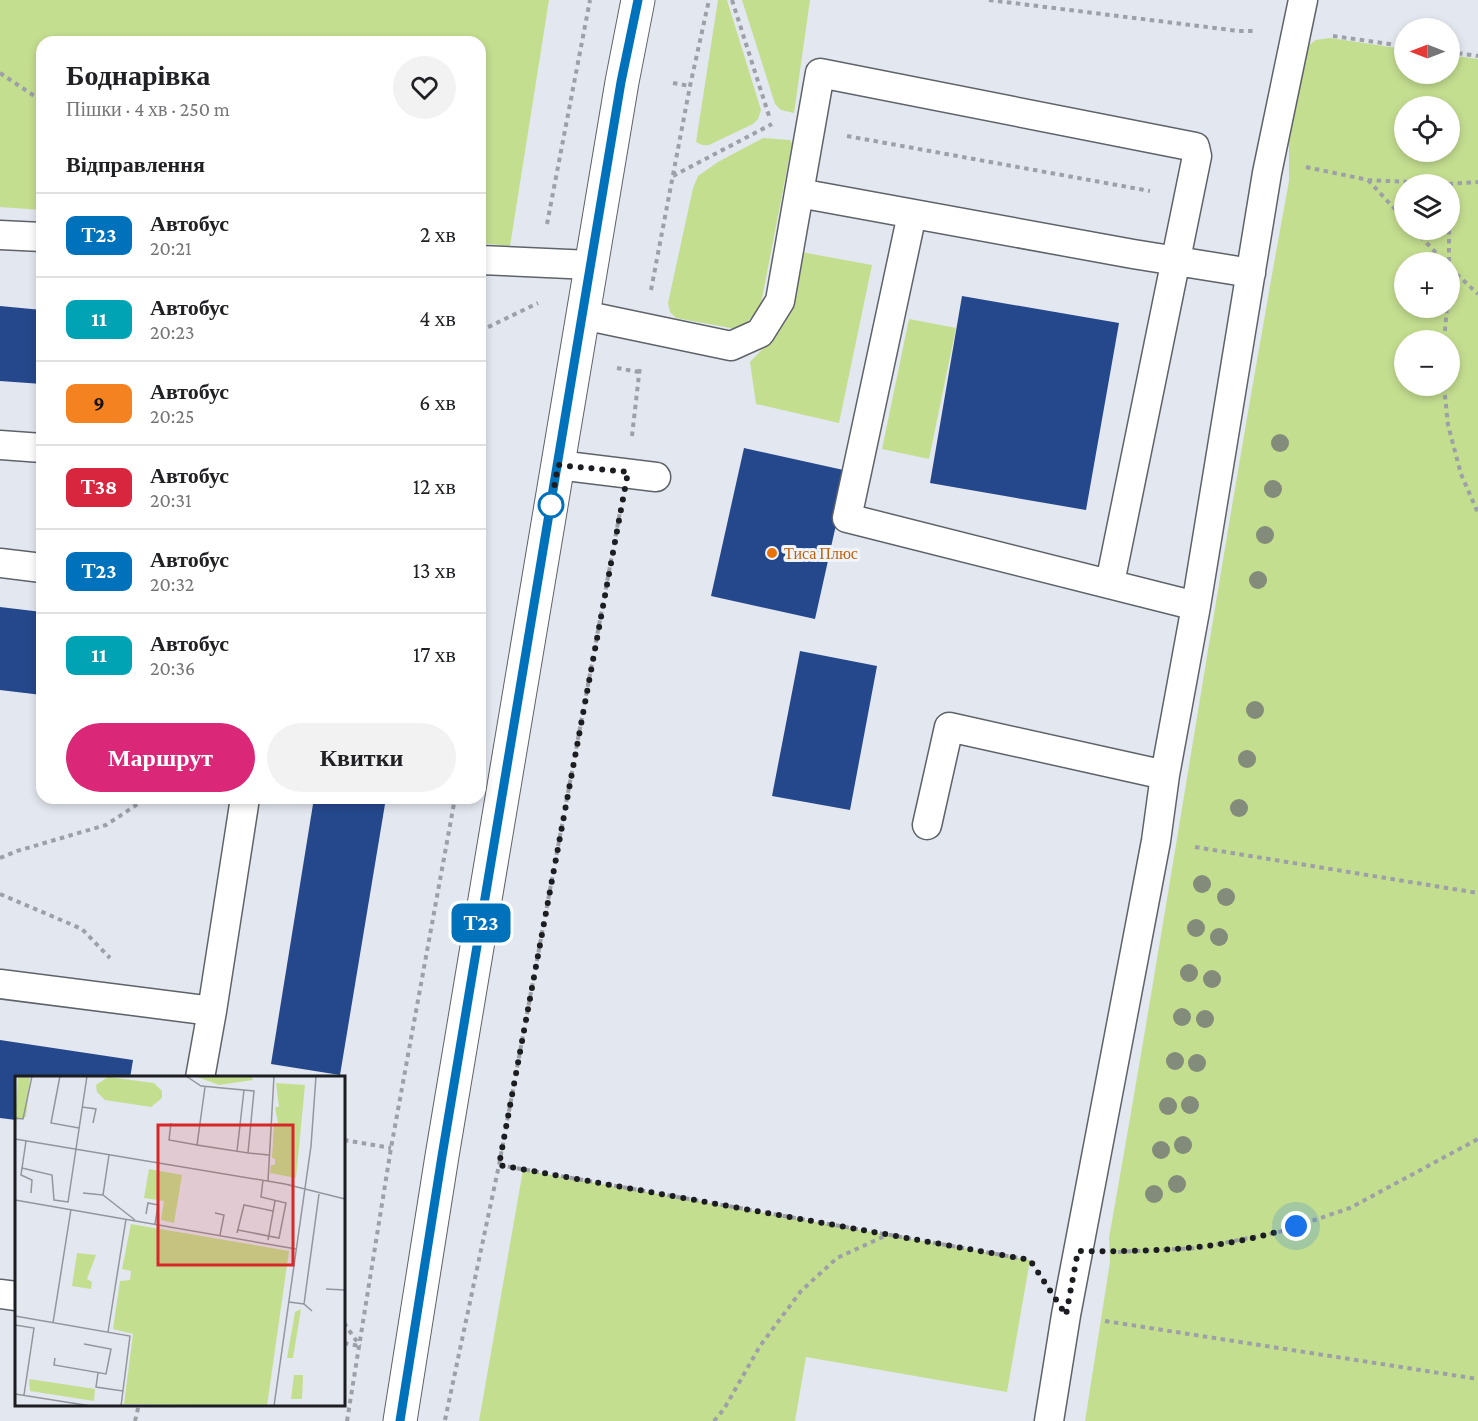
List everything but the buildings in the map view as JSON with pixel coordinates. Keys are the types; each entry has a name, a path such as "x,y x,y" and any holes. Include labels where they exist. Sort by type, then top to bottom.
{"street":[{"path":"400,1421 621,82 638,0"}],"lane":[{"path":"1049,1421 1066,1315 1156,840 1267,173 1303,0"},
{"path":"583,315 731,346 760,333 780,301 820,73 1195,147 1197,156 1110,584"},
{"path":"799,193 1251,273"},
{"path":"912,213 847,518 1196,606"},
{"path":"0,235 36,237"},
{"path":"486,260 591,265"},
{"path":"0,445 36,448"},
{"path":"558,465 656,477"},
{"path":"0,563 36,567"},
{"path":"927,825 949,727 1165,775"},
{"path":"200,1076 243,804"},
{"path":"0,984 212,1011"},
{"path":"0,1294 15,1296"}],"path":[{"path":"547,225 590,0"},
{"path":"649,301 709,0"},
{"path":"732,0 772,124"},
{"path":"989,0 1239,31 1297,31 1394,45"},
{"path":"1460,54 1478,56"},
{"path":"0,73 36,97"},
{"path":"674,84 690,87"},
{"path":"673,176 772,124 810,130"},
{"path":"1267,173 1295,165 1368,180 1394,181"},
{"path":"1368,180 1394,208"},
{"path":"1460,183 1478,182"},
{"path":"1424,240 1435,252"},
{"path":"1460,277 1478,294"},
{"path":"486,328 542,302"},
{"path":"445,1421 499,1165 628,472 641,362"},
{"path":"617,368 639,372"},
{"path":"1445,396 1448,425 1461,474 1478,513"},
{"path":"0,858 106,825 138,804"},
{"path":"347,1421 391,1148 454,804"},
{"path":"1156,840 1478,893"},
{"path":"0,894 82,929 155,1004"},
{"path":"1078,1251 1131,1252 1198,1248 1278,1232 1350,1208 1478,1139"},
{"path":"345,1140 391,1148"},
{"path":"499,1165 1030,1260 1066,1315 1478,1379"},
{"path":"714,1421 724,1409 760,1346 801,1291 837,1258 888,1235"},
{"path":"345,1324 360,1346"},
{"path":"345,1343 360,1346"},
{"path":"135,1421 139,1406"}],"green space":[{"path":"0,0 549,0 510,246 486,244 486,36 36,36 36,210 0,207"},
{"path":"718,0 727,0 761,110 758,119 753,124 709,145 702,145 696,142"},
{"path":"742,0 810,0 794,113 781,110 775,104"},
{"path":"1330,38 1394,48 1394,84 1460,84 1460,57 1478,59 1478,1421 1085,1421 1110,1262 1109,1238 1242,445 1289,181 1289,131 1306,47 1316,40"},
{"path":"763,138 790,140 792,143 760,309 736,329 676,318 670,312 668,303 693,188 698,176 718,162"},
{"path":"801,252 872,265 839,423 756,404 750,362 779,332"},
{"path":"909,319 956,328 929,459 882,449"},
{"path":"523,1170 1030,1260 1007,1392 806,1357 795,1421 479,1421"}],"bus line":[{"name":"Т23","path":"400,1421 621,82 638,0"}],"place":[{"name":"Тиса Плюс","path":"772,553"}],"route":[{"path":"551,505 550,511 558,465 628,472 499,1165 1030,1260 1066,1315 1078,1251 1131,1252 1198,1248 1278,1232 1296,1226"}]}
